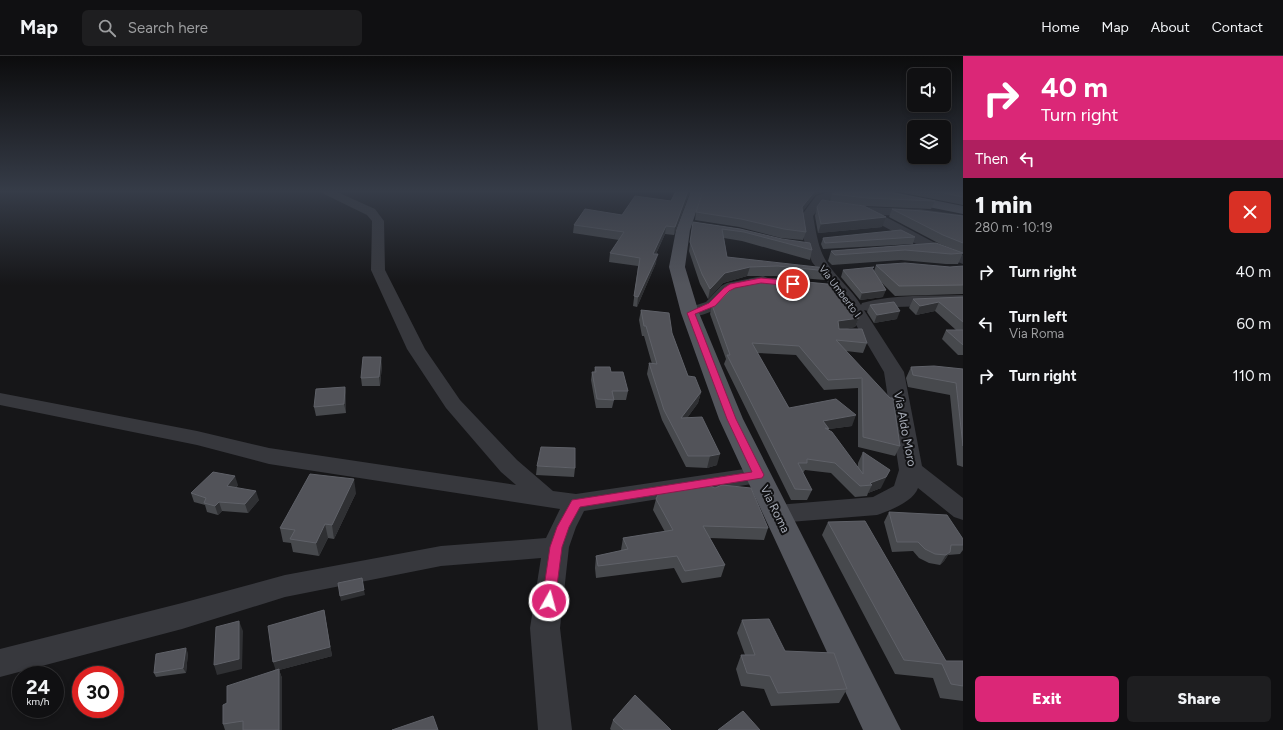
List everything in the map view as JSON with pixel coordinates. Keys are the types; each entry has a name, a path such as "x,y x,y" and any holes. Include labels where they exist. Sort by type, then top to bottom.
{"main road":[{"name":"Via Roma","path":"693,222 693,226 683,230 678,266 690,313 731,419 882,730"}],"street":[{"path":"378,222 378,270 416,349 452,404 509,466 546,498"},
{"name":"Via Umberto I","path":"808,222 813,246 819,262 835,271 841,288 854,308 904,371"},
{"path":"885,222 934,248 959,266"},
{"path":"880,233 900,231"},
{"path":"813,246 833,255"},
{"path":"911,250 934,248"},
{"path":"690,313 712,304 727,289 733,286 761,280 777,282"},
{"path":"817,286 841,288"},
{"path":"854,308 896,302 963,300"},
{"name":"Via Aldo Moro","path":"904,371 911,470 963,511"},
{"path":"0,399 197,438 269,456 576,503 758,475"},
{"path":"777,514 878,506 905,491 911,470"},
{"path":"555,730 545,628 556,547 563,527 576,503"},
{"path":"0,664 182,616 285,586 440,556 556,547"}],"building":[{"path":"576,222 677,222 675,227 666,226 653,254 658,254 638,297 634,296 640,258 610,253 624,232 574,225"},
{"path":"693,222 696,222 740,229 782,239 810,243 812,250 744,232 722,229 727,257 826,268 828,271 778,266 750,267 725,273 710,289 702,274 690,242"},
{"path":"756,222 804,222 806,232"},
{"path":"821,222 835,222 821,224"},
{"path":"918,222 963,222 963,243"},
{"path":"901,230 915,237 825,243 823,238"},
{"path":"936,243 963,253 951,254 905,250 835,255 831,251"},
{"path":"905,263 950,267 963,266 963,285 899,286 876,265"},
{"path":"874,267 872,268 886,290 862,293 843,270"},
{"path":"775,279 838,285 859,318 838,321 839,329 862,329 867,343 836,340 890,398 893,398 900,446 863,437 862,378 828,380 799,346 752,343 789,408 836,399 856,415 823,421 829,429 825,428 832,432 863,474 863,452 890,470 886,477 870,483 872,485 860,486 835,463 807,459 807,463 798,463 812,490 795,489 727,355 730,355 712,305 722,299 737,284 750,280"},
{"path":"963,297 963,322 939,302 920,306 913,299"},
{"path":"894,302 900,311 877,315 870,305"},
{"path":"641,310 669,313 672,333 688,376 695,377 701,392 681,418 702,417 720,454 710,456 688,456 664,410 649,363 657,364 646,326 644,326"},
{"path":"946,330 963,330 963,345"},
{"path":"363,357 381,357 379,377 361,378"},
{"path":"934,366 963,369 963,446 956,383 913,375 911,367"},
{"path":"595,367 610,367 611,372 623,372 628,391 612,391 614,400 597,399 592,372 596,372"},
{"path":"345,387 344,404 314,407 316,389"},
{"path":"541,447 575,448 575,468 537,466"},
{"path":"213,472 235,476 227,486 256,491 245,504 219,502 215,506 204,503 206,498 191,493"},
{"path":"310,474 354,479 332,525 325,524 316,543 290,539 295,530 280,528"},
{"path":"708,485 715,488 722,485 751,488 768,528 703,526 725,565 685,571 677,556 598,566 596,556 628,549 623,538 673,530 656,499 659,493"},
{"path":"889,512 947,515 963,539 963,545 951,545 950,552 946,555 935,554 925,549 918,542 897,542"},
{"path":"865,521 946,661 963,661 963,686 951,684 942,664 904,660 828,522"},
{"path":"362,578 364,590 340,596 338,583"},
{"path":"324,610 330,647 273,662 268,626"},
{"path":"769,619 785,651 834,653 847,689 778,693 770,676 747,673 741,655 755,655 742,620"},
{"path":"239,621 239,659 214,665 216,627"},
{"path":"186,648 183,668 154,673 156,654"},
{"path":"279,669 279,730 243,730 243,721 223,724 223,705 227,703 227,686"},
{"path":"635,695 671,730 624,730 613,720"},
{"path":"743,711 760,730 718,730"},
{"path":"433,716 438,730 392,730"}],"route":[{"path":"549,601 556,547 563,527 576,503 758,475 731,419 690,313 706,308 727,289 733,286 761,280 793,284"}]}
